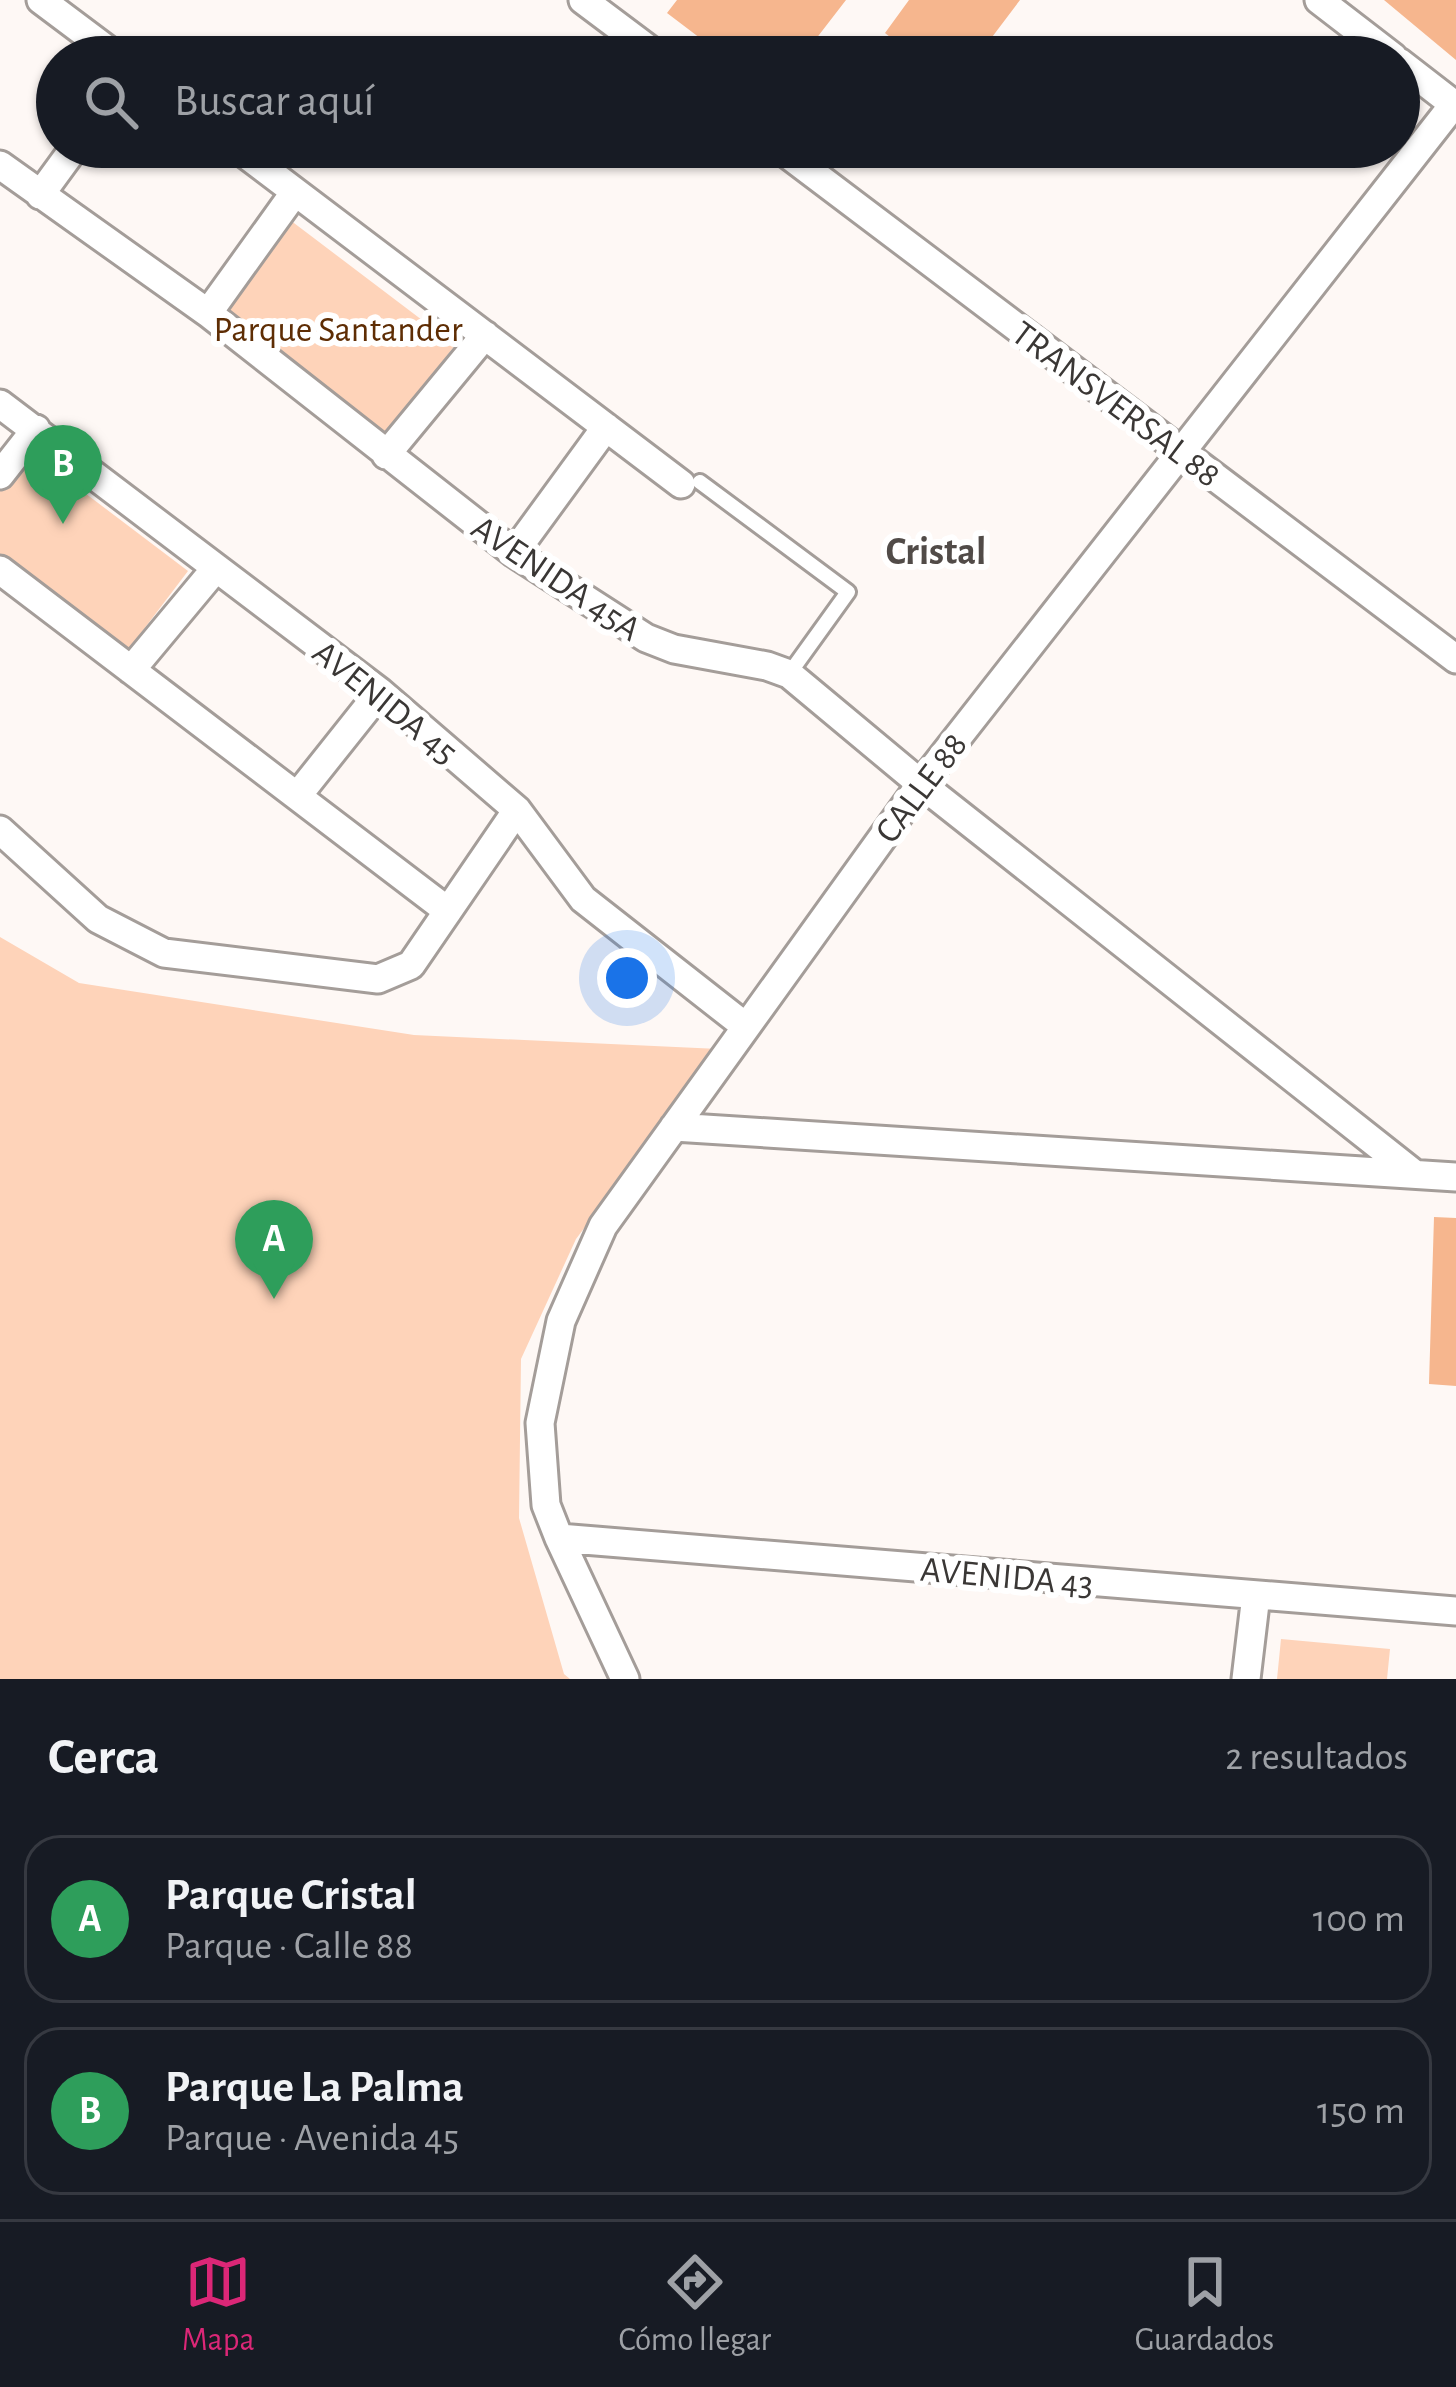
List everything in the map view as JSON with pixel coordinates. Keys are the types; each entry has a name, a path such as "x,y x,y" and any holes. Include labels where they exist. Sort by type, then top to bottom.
{"street":[{"path":"41,0 89,36"},
{"path":"583,0 631,36"},
{"path":"1319,0 1365,36"},
{"path":"1420,78 1455,105"},
{"name":"CALLE 88","path":"1420,149 1455,105"},
{"name":"AVENIDA 45A","path":"0,165 208,313 514,553 646,638 674,649 789,674 1412,1172"},
{"path":"40,195 60,168"},
{"path":"264,168 606,427 691,483"},
{"name":"TRANSVERSAL 88","path":"806,168 1456,659"},
{"name":"CALLE 88","path":"625,1679 546,1505 541,1423 561,1321 604,1226 921,784 1405,168"},
{"path":"208,313 295,191"},
{"path":"386,455 485,335"},
{"name":"AVENIDA 45","path":"0,404 380,692 518,810 583,899 745,1027"},
{"path":"514,553 606,427"},
{"path":"0,475 36,429"},
{"path":"131,670 216,568"},
{"path":"0,570 448,911"},
{"path":"298,795 380,692"},
{"path":"0,830 98,919 164,953 378,979 411,964 518,810"},
{"path":"674,1127 1456,1177"},
{"name":"AVENIDA 43","path":"559,1538 1456,1611"},
{"path":"1246,1679 1256,1595"}],"lane":[{"path":"691,483 848,592 789,674"}],"green space":[{"name":"Parque Santander","path":"290,220 455,345 386,436 221,311"},
{"path":"32,453 188,571 128,650 0,557 0,491"},
{"path":"0,937 79,983 414,1035 719,1049 576,1239 521,1359 519,1518 564,1674 570,1679 0,1679"},
{"path":"1281,1639 1390,1649 1387,1679 1277,1679"}],"building":[{"path":"677,0 846,0 818,36 697,36 667,13"},
{"path":"909,0 1020,0 993,36 885,33"},
{"path":"1384,0 1456,0 1456,60"},
{"path":"1434,1217 1456,1218 1456,1386 1429,1384"}],"place":[{"name":"Parque La Palma","path":"63,524"},
{"name":"Parque Cristal","path":"274,1299"}],"district":[{"name":"Cristal","path":"936,550"}]}
